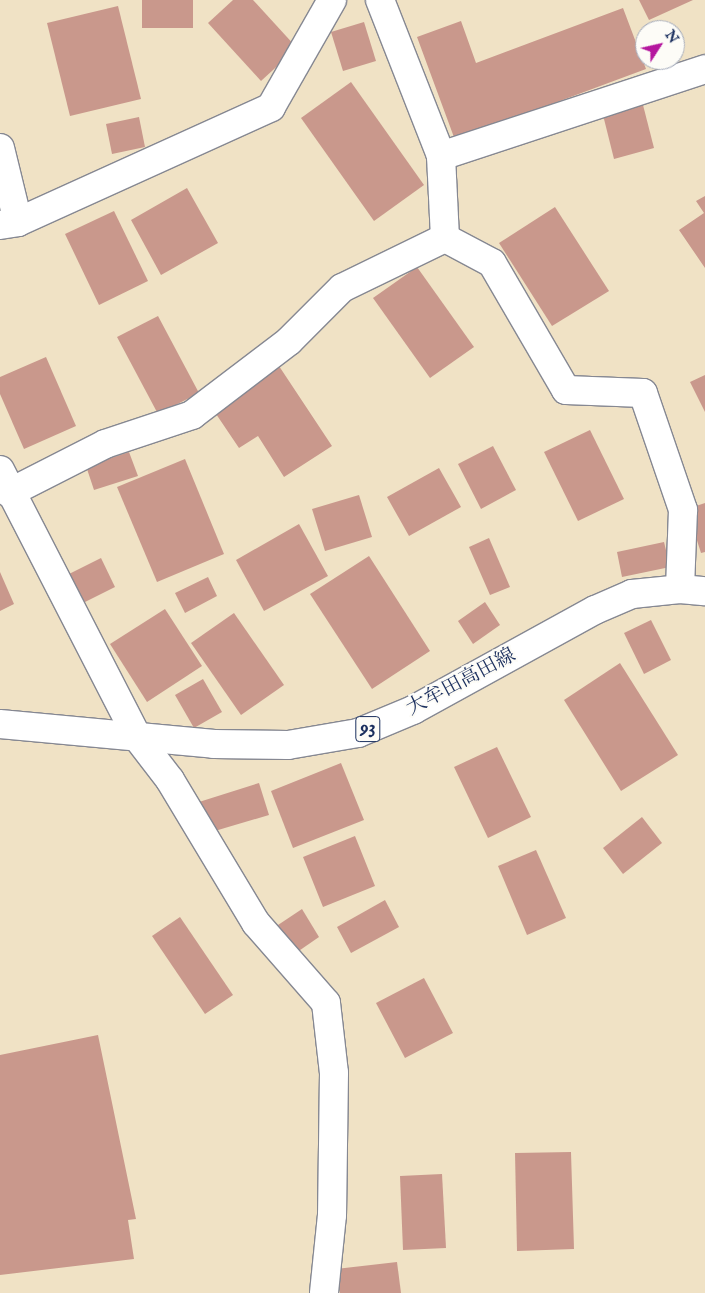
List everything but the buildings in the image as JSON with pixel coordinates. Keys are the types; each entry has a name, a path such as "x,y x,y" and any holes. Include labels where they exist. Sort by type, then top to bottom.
{"street":[{"path":"0,148 9,224 271,107 332,0"},
{"path":"380,0 441,156 445,238"},
{"path":"441,156 705,69"},
{"path":"324,1293 332,1215 334,1073 326,1003 256,923 170,780 137,736 5,482 105,444 192,415 289,341 342,288 445,238"},
{"path":"445,238 492,264 566,390 644,393 683,510 692,590"},
{"name":"大牟田高田線","path":"0,724 214,744 288,746 358,733 413,710 603,607 632,594 692,590"}]}
